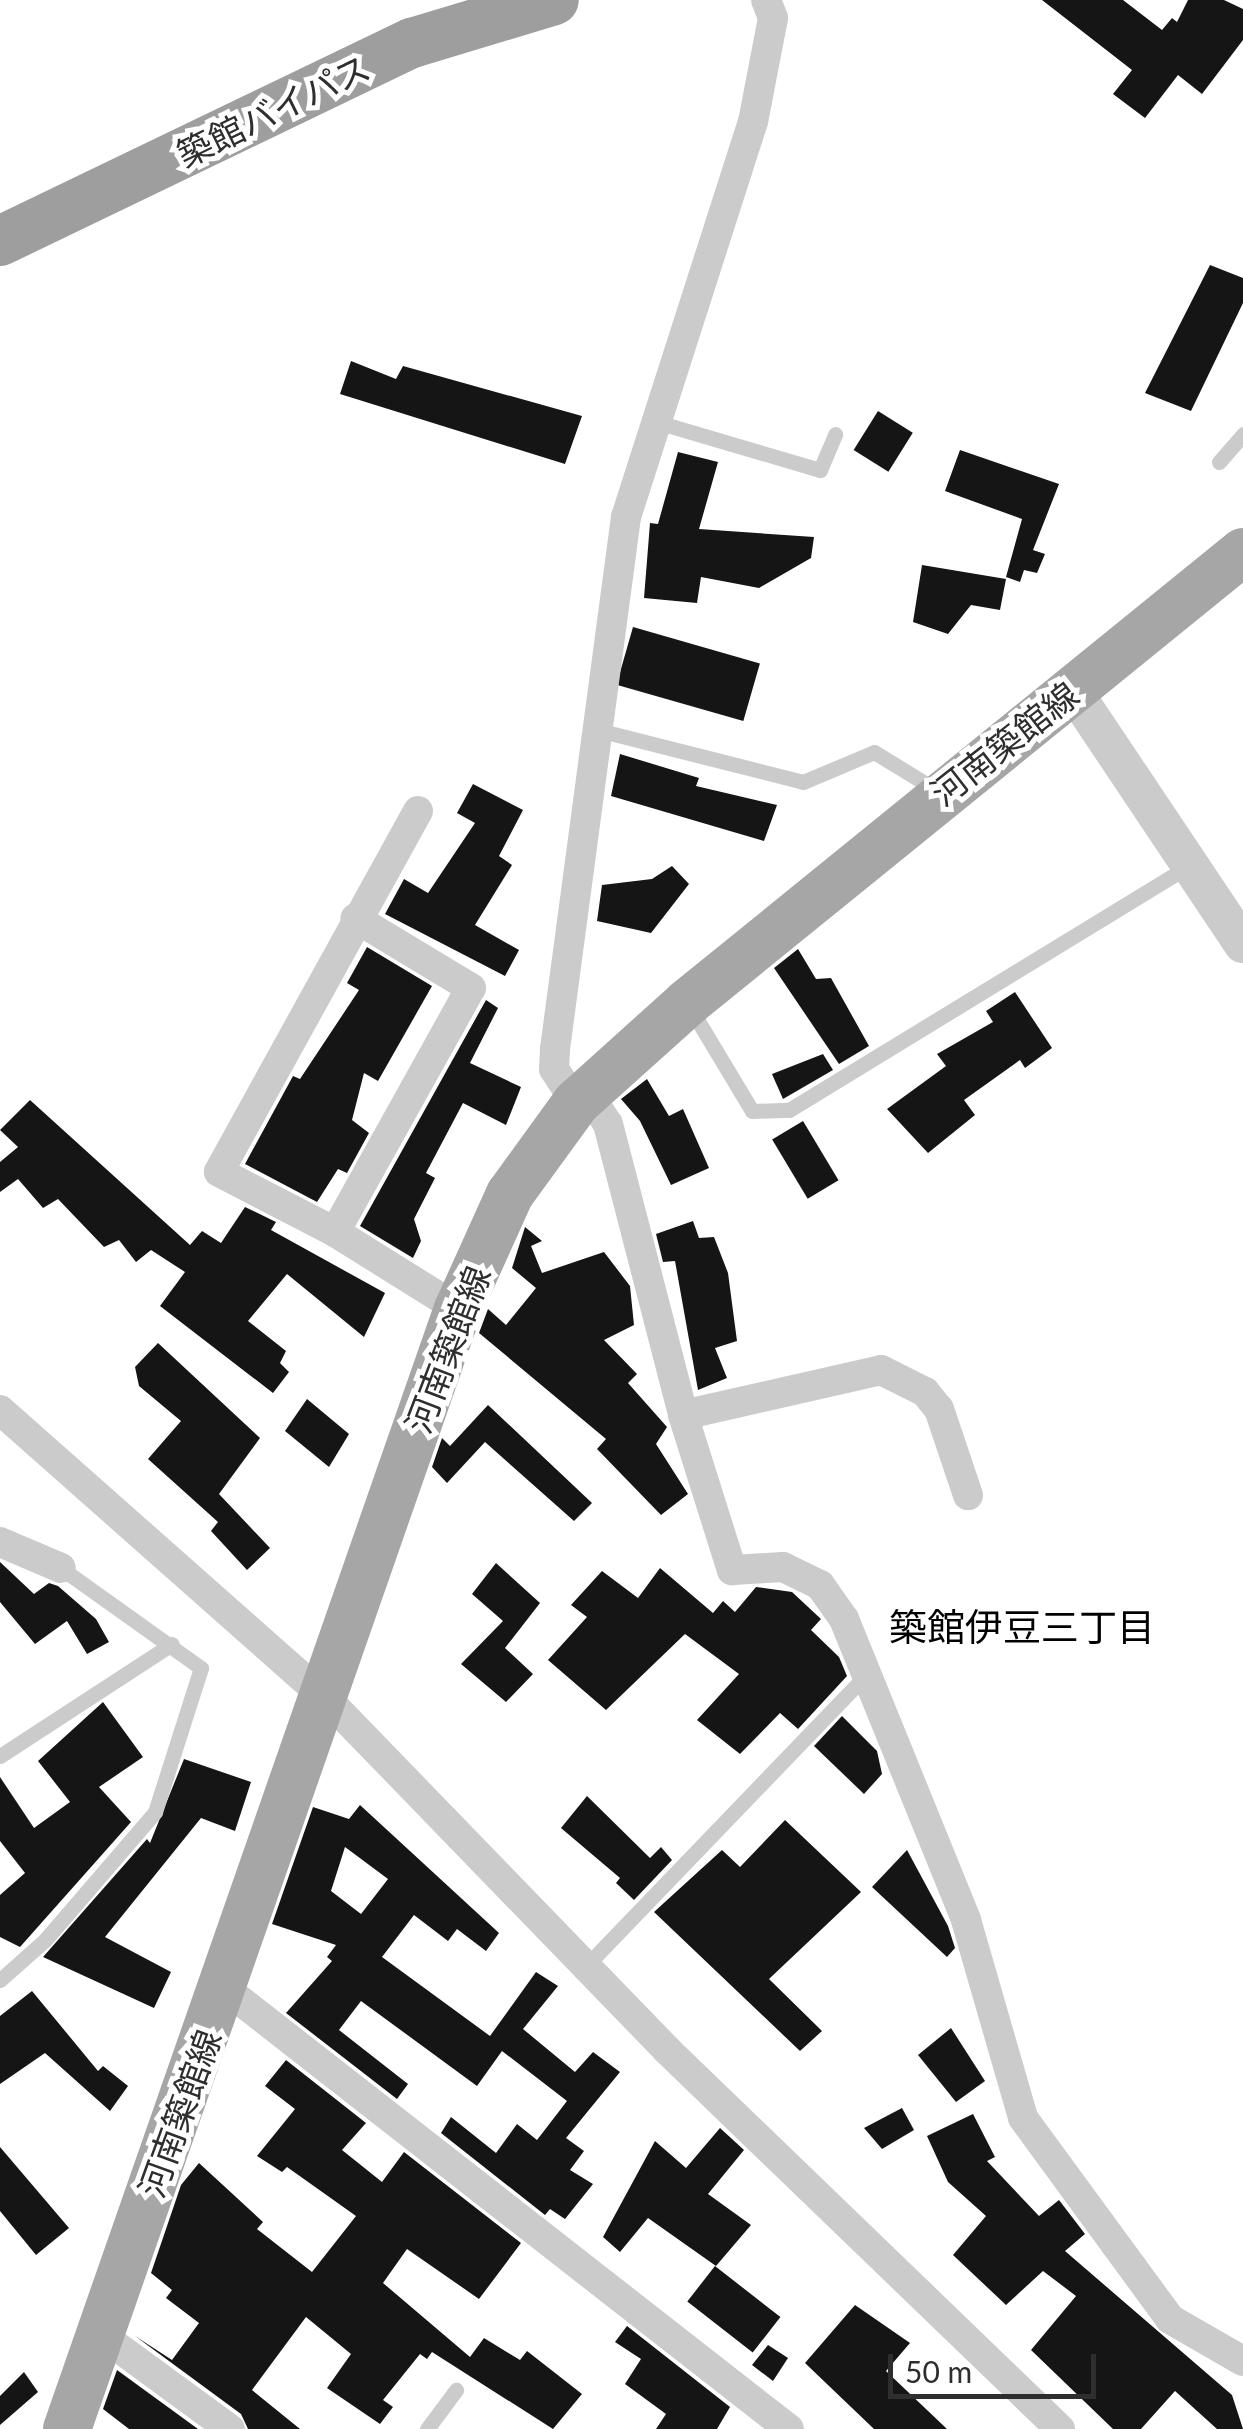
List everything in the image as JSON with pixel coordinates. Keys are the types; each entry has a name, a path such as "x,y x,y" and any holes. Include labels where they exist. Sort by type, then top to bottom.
{"highway":[{"name":"築館バイパス","path":"0,241 412,43 554,0"}],"main road":[{"name":"河南築館線","path":"67,2429 326,1698 458,1310 510,1194 581,1097 687,1003 941,793 1243,552"}],"street":[{"path":"766,0 773,18 753,122 626,517 554,1069 608,1124 683,1415 732,1570 782,1566 820,1586 844,1619 966,1920 1023,2118 1170,2318 1243,2361"},
{"path":"1072,690 1243,944"},
{"path":"418,811 355,918 219,1172 335,1232 458,1310"},
{"path":"335,1232 471,988 355,918"},
{"path":"683,1415 881,1370 925,1392 939,1409 968,1495"},
{"path":"0,1410 326,1698 586,1966 1060,2429"},
{"path":"0,1542 61,1568"},
{"path":"223,1987 781,2426"},
{"path":"100,2334 230,2429"}],"lane":[{"path":"657,422 820,470 835,434"},
{"path":"1219,462 1243,434"},
{"path":"598,730 804,782 874,752 941,793"},
{"path":"687,1003 752,1111 789,1110 1190,865"},
{"path":"0,1980 45,1940 155,1812 201,1668 61,1568"},
{"path":"0,1756 172,1644"},
{"path":"586,1966 866,1675"},
{"path":"427,2429 456,2390"}],"building":[{"path":"1042,0 1123,0 1162,30 1172,18 1177,22 1188,0 1224,0 1243,9 1243,40 1202,94 1178,75 1145,118 1113,94 1132,70"},
{"path":"1210,265 1243,278 1243,303 1191,411 1145,393"},
{"path":"351,361 396,379 403,366 582,416 565,464 340,394"},
{"path":"878,411 913,433 888,472 854,450"},
{"path":"960,450 1059,484 1033,550 1045,554 1037,573 1024,570 1020,582 1006,577 1022,519 945,491"},
{"path":"678,452 718,462 699,529 814,537 811,558 759,588 701,577 697,603 644,598 650,523 658,524"},
{"path":"922,565 1006,579 1000,610 971,605 948,634 913,622"},
{"path":"633,627 760,663 743,721 616,685"},
{"path":"620,754 699,778 696,786 777,805 764,841 611,796"},
{"path":"473,784 523,810 499,856 512,865 475,925 519,950 505,976 385,914 404,879 428,893 475,823 457,813"},
{"path":"672,866 689,884 651,933 597,921 602,885 652,879"},
{"path":"367,947 432,986 378,1081 364,1073 352,1120 369,1133 347,1173 338,1169 317,1202 245,1164 293,1076 300,1079 359,990 347,983"},
{"path":"798,949 816,979 831,978 869,1046 839,1064 774,968"},
{"path":"1015,992 1052,1048 1025,1068 1020,1060 964,1100 975,1115 928,1153 887,1109 946,1066 937,1054 993,1022 986,1011"},
{"path":"486,1000 498,1008 470,1063 521,1087 506,1125 463,1103 426,1173 435,1178 414,1219 421,1241 413,1258 360,1226"},
{"path":"823,1054 833,1070 783,1099 772,1074"},
{"path":"647,1079 669,1116 683,1109 709,1168 671,1185 640,1121 621,1099"},
{"path":"30,1100 190,1245 202,1231 221,1243 245,1207 276,1222 271,1230 385,1293 364,1337 287,1274 248,1321 286,1351 280,1363 289,1372 273,1393 160,1306 185,1272 151,1250 136,1262 119,1240 104,1247 58,1199 43,1208 18,1179 0,1192 0,1162 18,1147 0,1130"},
{"path":"803,1121 839,1180 808,1199 772,1140"},
{"path":"693,1221 699,1238 714,1237 728,1273 737,1341 715,1348 727,1378 698,1390 675,1261 663,1262 656,1234"},
{"path":"525,1227 542,1241 531,1246 542,1273 604,1252 630,1286 634,1325 604,1340 637,1374 628,1383 667,1427 656,1444 688,1494 661,1515 597,1449 606,1439 479,1333 488,1309 506,1325 536,1288 512,1268"},
{"path":"158,1343 260,1438 219,1494 270,1548 247,1570 211,1531 218,1522 148,1459 181,1421 139,1386 135,1367"},
{"path":"307,1399 349,1434 329,1467 285,1431"},
{"path":"488,1405 592,1503 574,1521 485,1442 447,1483 432,1467 442,1438 450,1446"},
{"path":"0,1562 34,1594 49,1583 58,1586 96,1619 109,1642 87,1654 67,1621 35,1644 0,1602"},
{"path":"496,1563 540,1603 505,1648 533,1674 506,1702 461,1664 503,1621 472,1594"},
{"path":"660,1568 713,1613 723,1601 735,1612 756,1587 792,1592 821,1619 811,1630 839,1657 847,1676 798,1729 780,1713 740,1754 697,1720 739,1674 685,1634 606,1710 548,1660 587,1617 571,1605 602,1571 638,1598"},
{"path":"103,1702 143,1757 99,1787 131,1822 20,1947 0,1937 0,1895 25,1873 0,1841 0,1777 34,1828 70,1802 38,1761"},
{"path":"842,1716 877,1751 882,1774 864,1794 814,1746"},
{"path":"184,1759 251,1782 235,1831 201,1818 105,1937 171,1972 154,2008 43,1957 147,1839 150,1843"},
{"path":"587,1796 650,1858 661,1847 672,1860 634,1900 616,1883 620,1878 561,1828"},
{"path":"360,1805 499,1933 486,1951 457,1929 448,1941 414,1915 382,1957 490,2036 536,1972 558,1986 523,2029 575,2072 593,2052 620,2072 566,2138 584,2151 570,2170 593,2184 565,2219 550,2209 545,2215 441,2133 451,2117 496,2153 517,2124 537,2140 567,2101 502,2051 477,2086 361,2001 339,2030 408,2084 397,2099 286,2013 332,1961 327,1957 336,1945 272,1924 313,1807 349,1819","holes":["345,1847 388,1879 361,1914 331,1891"]},
{"path":"785,1820 861,1892 769,1979 822,2031 800,2051 654,1912 722,1850 740,1867"},
{"path":"907,1850 948,1926 955,1948 947,1957 872,1887"},
{"path":"32,1991 98,2071 103,2066 128,2086 110,2111 45,2053 0,2084 0,2016"},
{"path":"951,2028 985,2081 956,2102 918,2055"},
{"path":"286,2060 366,2123 342,2150 382,2182 404,2152 521,2243 479,2299 407,2249 383,2283 470,2357 484,2338 520,2360 527,2351 582,2394 553,2429 432,2352 427,2359 420,2354 383,2400 393,2407 380,2424 327,2388 351,2354 306,2317 252,2390 300,2429 248,2429 241,2414 135,2336 172,2360 199,2323 166,2298 172,2290 151,2273 181,2185 199,2163 263,2222 257,2229 312,2272 356,2216 287,2167 282,2172 257,2156 295,2109 265,2086"},
{"path":"902,2108 914,2130 882,2149 864,2128"},
{"path":"973,2114 995,2157 987,2161 1039,2216 1059,2200 1085,2234 1065,2251 1232,2395 1243,2429 1217,2429 1175,2391 1141,2429 1113,2429 1031,2350 1076,2296 1043,2271 1006,2305 953,2255 986,2216 948,2182 927,2136"},
{"path":"720,2128 744,2150 708,2194 751,2225 716,2266 648,2218 620,2252 603,2237 655,2141 686,2168"},
{"path":"0,2147 69,2228 36,2255 0,2211"},
{"path":"715,2266 780,2317 753,2353 687,2301"},
{"path":"855,2305 910,2343 886,2371 947,2429 874,2429 805,2363"},
{"path":"627,2326 730,2407 717,2429 656,2429 666,2414 625,2384 641,2359 615,2342"},
{"path":"768,2345 788,2358 773,2381 752,2365"},
{"path":"117,2370 198,2429 129,2429 103,2409"},
{"path":"24,2372 38,2392 0,2425 0,2396"}],"district":[{"name":"築館伊豆三丁目","path":"1022,1627"}]}
